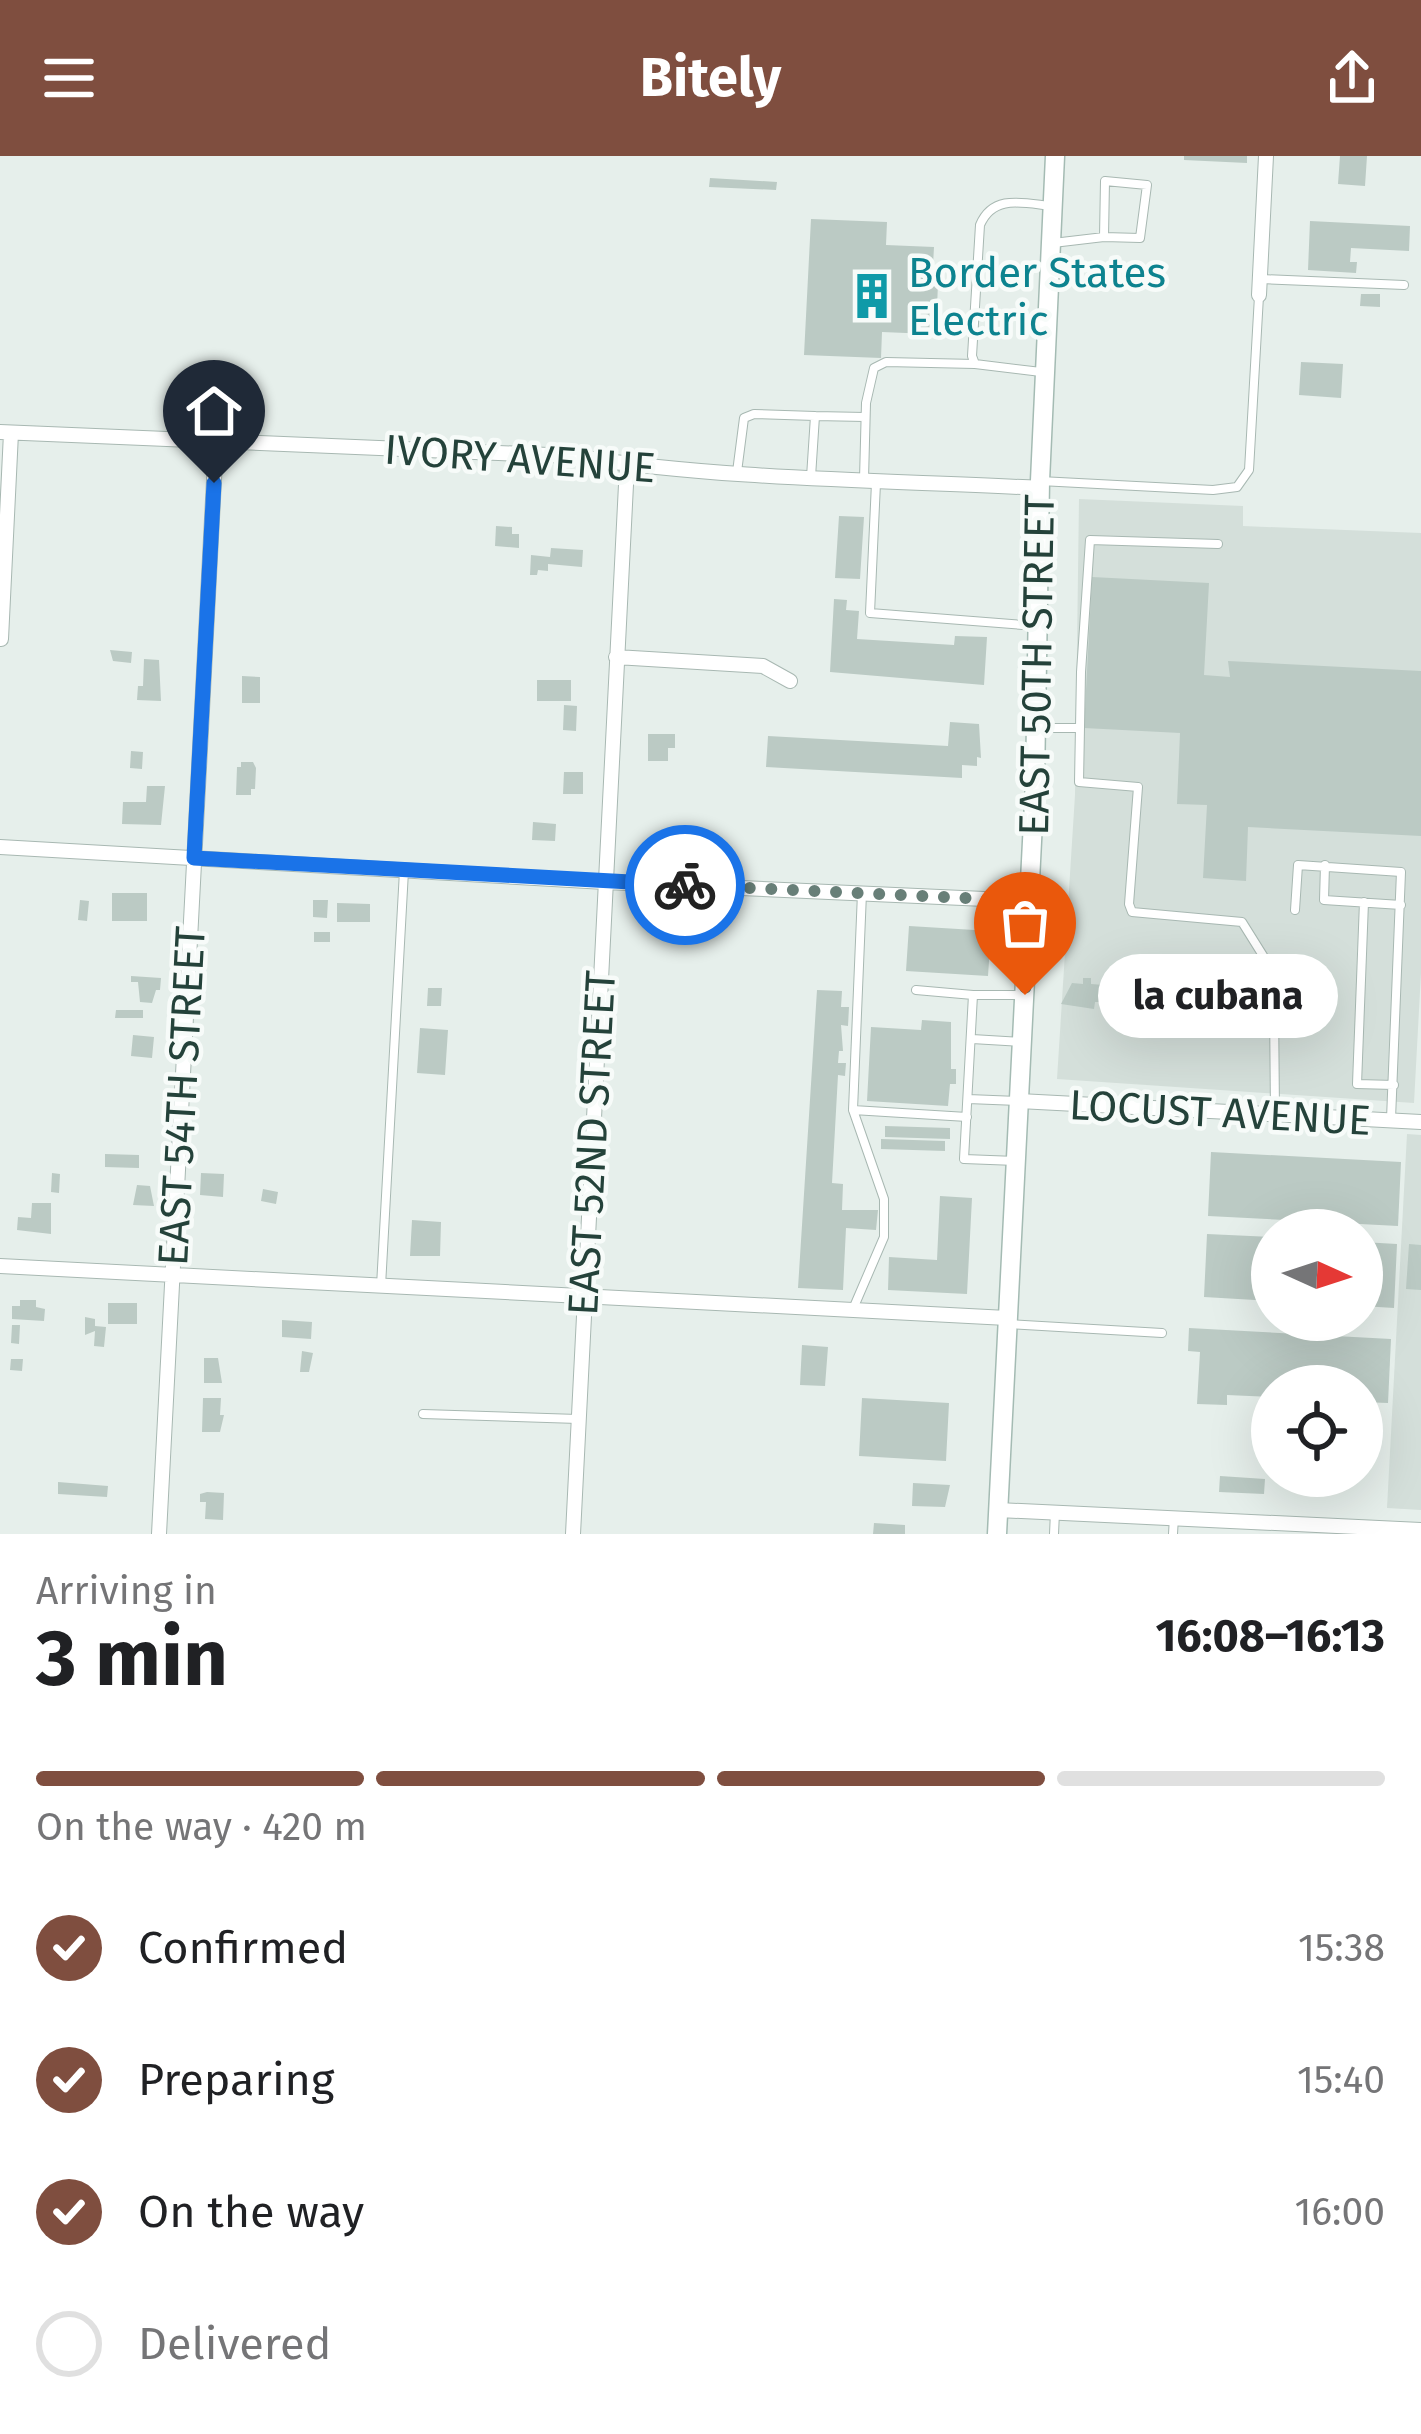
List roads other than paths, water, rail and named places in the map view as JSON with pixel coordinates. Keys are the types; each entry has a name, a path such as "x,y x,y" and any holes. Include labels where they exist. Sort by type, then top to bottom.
{"main road":[{"name":"EAST 50TH STREET","path":"997,1534 1030,901 1040,484 1055,156"}],"street":[{"path":"1260,287 1266,156"},
{"path":"1,639 6,432"},
{"name":"IVORY AVENUE","path":"6,432 572,456 627,465 870,480 1040,484"},
{"name":"EAST 54TH STREET","path":"159,1534 216,442"},
{"name":"EAST 52ND STREET","path":"573,1534 627,465"},
{"path":"616,657 763,666 790,681"},
{"path":"0,847 1030,901"},
{"name":"LOCUST AVENUE","path":"1019,1101 1421,1122"},
{"path":"0,1266 1007,1321"},
{"path":"998,1510 1421,1530"}],"lane":[{"path":"1051,243 1140,238 1147,184 1105,182 1104,237"},
{"path":"974,364 980,225 986,210 1006,202 1053,206"},
{"path":"1040,484 1237,487 1249,470 1260,287 1404,285"},
{"path":"1038,626 870,613 865,417 874,368 886,362 1044,372"},
{"path":"737,472 744,418 754,414 865,417"},
{"path":"812,477 814,416"},
{"path":"1218,544 1090,540 1079,782 1138,788 1132,911 1242,922 1267,962 1274,1005 1275,1114"},
{"path":"0,653 1,639"},
{"path":"1036,728 1080,728"},
{"path":"1294,910 1298,865 1401,872 1391,1121"},
{"path":"1325,865 1324,900 1402,905"},
{"path":"381,1286 404,870"},
{"path":"854,1310 884,1237 884,1198 853,1110 862,893"},
{"path":"1364,902 1357,1084 1394,1085"},
{"path":"916,990 1025,995"},
{"path":"974,994 964,1160 1016,1161"},
{"path":"972,1039 1022,1042"},
{"path":"968,1099 1019,1101"},
{"path":"853,1110 967,1118"},
{"path":"1007,1321 1162,1333"},
{"path":"423,1414 578,1419"},
{"path":"1054,1512 1054,1534"},
{"path":"1173,1534 1174,1516"}],"place":[{"name":"Border States Electric","path":"872,296"},
{"name":"la cubana","path":"1025,995"}]}
